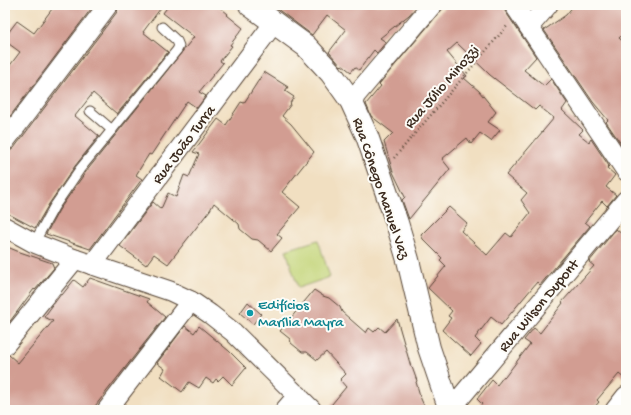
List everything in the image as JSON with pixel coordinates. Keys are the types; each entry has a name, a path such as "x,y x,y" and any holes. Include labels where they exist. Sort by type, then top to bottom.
{"street":[{"path":"5,141 108,5"},
{"name":"Rua Cônego Manuel Vaz","path":"250,5 306,46 332,73 351,101 367,136 397,223 408,260 429,348 450,410"},
{"path":"351,101 432,5"},
{"path":"548,5 521,14 626,171"},
{"name":"Rua João Turra","path":"5,345 84,262 274,23"},
{"name":"Rua Wilson Dupont","path":"450,410 626,200"},
{"path":"5,227 34,243 84,262 170,291 190,301 233,332 312,410"},
{"path":"107,410 190,301"},
{"path":"285,410 298,395"},
{"path":"615,410 626,396"}],"lane":[{"path":"34,243 54,207 80,169 178,50 179,44 177,41 162,27"},
{"path":"90,111 112,130"}],"path":[{"name":"Rua Júlio Minozzi","path":"380,175 521,14"}],"green space":[{"path":"318,240 330,277 298,288 286,250"}],"building":[{"path":"55,5 94,5 5,123 5,72 20,52 5,41 5,37 17,21 34,33"},
{"path":"119,5 163,5 143,32 168,52 117,114 93,93 75,116 99,136 75,166 49,204 35,228 5,212 5,152 14,148 117,12"},
{"path":"169,5 217,5 243,28 230,45 232,46 220,61 223,63 199,92 206,96 197,108 187,101 151,155 149,154 136,175 142,179 90,249 46,234 59,210 85,173 194,37 163,13"},
{"path":"272,5 418,5 409,15 380,38 386,42 377,53 374,50 359,70 355,67 351,72 342,65 341,66 329,52 346,30 327,15 312,35"},
{"path":"446,5 503,5 505,11 536,57 524,70 544,86 551,79 567,103 562,110 583,130 579,134 589,142 591,139 609,166 607,168 615,175 606,187 616,195 607,206 602,201 585,222 590,226 540,285 537,282 501,325 491,317 475,338 481,344 471,356 442,330 451,318 448,316 452,311 428,288 446,266 440,260 442,258 423,239 421,235 449,207 467,223 461,231 487,255 506,233 511,237 530,213 521,200 527,193 506,175 554,118 539,106 535,110 490,75 457,43 447,52 467,76 464,78 479,91 496,112 488,122 500,130 491,141 480,133 471,144 467,138 442,159 450,169 409,219 402,200 405,197 393,172 384,142 393,133 371,116 366,104 381,86 379,84"},
{"path":"574,5 626,5 626,31 619,38 626,44 626,151 606,122 608,120 593,102 544,30 566,15"},
{"path":"264,72 288,87 285,91 294,97 290,103 291,104 282,116 291,124 314,152 282,192 300,207 277,234 282,238 271,251 258,240 252,239 240,229 239,224 214,203 168,264 154,254 146,265 120,246 153,202 161,209 168,193 176,197 184,175 189,177 199,154 193,152 218,119 226,125 241,102 244,103"},
{"path":"616,229 626,238 626,380 619,374 597,400 599,402 592,410 477,410 482,404 477,399 492,380 497,385 504,376 505,377 530,344 524,340 534,328 540,333 563,303 562,302 594,266 589,262"},
{"path":"5,246 52,263 54,268 35,290 34,289 5,328"},
{"path":"90,278 149,299 147,302 165,317 92,410 5,410 5,356 9,355 18,363 53,321 44,317 61,294 62,295 74,280 83,287"},
{"path":"314,290 329,298 340,307 342,312 366,333 369,328 374,332 379,327 385,332 397,319 411,367 417,381 421,399 426,410 327,410 346,387 340,380 346,374 326,352 317,360 307,352 302,352 280,331"},
{"name":"Edifícios Marília Mayra","path":"248,302 261,314 253,324 240,313"},
{"path":"185,326 194,333 199,326 229,351 246,368 232,385 223,376 218,381 216,379 213,383 206,378 199,388 189,382 182,392 161,376 165,369 157,363"}],"place":[{"name":"Edifícios Marília Mayra","path":"250,313"}]}
